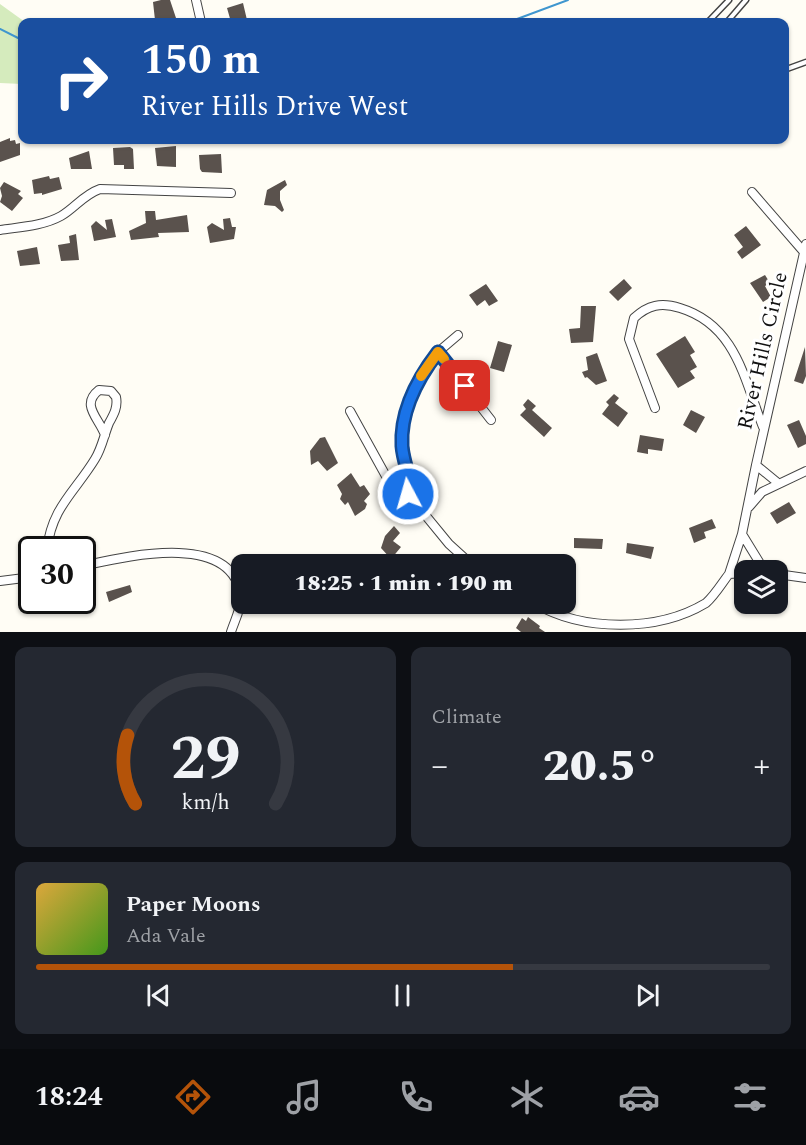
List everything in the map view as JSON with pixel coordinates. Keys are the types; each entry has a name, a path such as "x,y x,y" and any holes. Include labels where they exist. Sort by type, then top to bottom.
{"street":[{"path":"196,0 200,18"},
{"path":"0,230 48,222 66,213 87,194 100,189 231,193"},
{"path":"752,192 805,248"},
{"name":"River Hills Circle","path":"729,574 742,534 763,427 805,248"},
{"path":"655,408 629,339 634,318 652,306 662,304 692,312 710,322 724,335 763,427"},
{"path":"408,494 411,488 402,435 414,388 438,352 458,335"},
{"path":"438,352 491,420"},
{"path":"49,536 61,504 96,458 105,435 117,403 111,391 99,390 90,402 91,410 105,435"},
{"path":"350,411 392,488 399,493 408,494 460,554"},
{"path":"756,465 778,483"},
{"path":"748,508 762,492 806,471"},
{"path":"742,534 758,560"},
{"path":"96,563 146,554 207,556 232,573 241,598 231,632"},
{"path":"554,614 584,624 615,628 644,627 678,617 706,603 729,574 734,574"},
{"path":"788,576 806,578"},
{"path":"0,581 18,579"}],"lane":[{"path":"712,18 729,0"},
{"path":"730,18 746,0"},
{"path":"789,68 806,62"}],"green space":[{"path":"0,4 19,18 18,84 0,83"}],"building":[{"path":"170,0 176,18 155,18 153,2"},
{"path":"243,3 247,18 230,18 227,8"},
{"path":"10,138 10,141 15,140 16,144 20,144 20,155 0,162 0,142"},
{"path":"176,146 176,167 157,166 155,148"},
{"path":"130,147 133,149 134,169 124,169 124,165 114,165 113,148"},
{"path":"89,151 92,169 71,169 69,158"},
{"path":"221,154 222,173 202,172 199,155"},
{"path":"49,176 50,179 59,177 62,189 42,195 42,193 34,194 32,180"},
{"path":"285,180 287,185 280,191 280,200 284,210 282,212 275,206 264,205 267,190"},
{"path":"4,182 21,191 18,194 23,198 12,211 0,202 2,196 0,188"},
{"path":"145,211 155,211 156,220 187,215 189,232 158,233 159,237 131,240 129,231 146,223"},
{"path":"230,218 232,227 236,227 234,239 210,243 207,227 212,223 224,230 223,219"},
{"path":"112,219 116,237 94,241 91,226 96,221 107,230 105,220"},
{"path":"746,226 761,245 742,259 737,252 743,247 734,235"},
{"path":"76,234 79,260 61,261 58,245 70,243 69,236"},
{"path":"37,247 40,264 20,266 17,251"},
{"path":"765,275 770,283 765,286 771,297 763,302 750,283"},
{"path":"624,279 632,288 618,301 609,292"},
{"path":"486,284 498,301 489,306 485,300 477,306 469,295"},
{"path":"581,306 596,306 593,342 571,343 569,329 580,328"},
{"path":"685,336 695,352 690,355 697,367 690,371 695,378 678,388 656,354"},
{"path":"498,341 512,345 504,372 490,368"},
{"path":"805,347 806,376 803,384 794,381"},
{"path":"597,353 607,381 596,385 587,377 585,378 582,372 588,370 586,357"},
{"path":"614,394 619,398 615,403 628,413 618,427 602,414 609,405 606,402"},
{"path":"528,399 536,406 532,410 552,428 544,437 520,415 526,409 523,405"},
{"path":"691,410 705,417 696,433 683,425"},
{"path":"799,420 806,436 806,444 798,448 787,425"},
{"path":"640,435 664,439 662,451 648,449 648,454 637,452"},
{"path":"325,437 338,463 327,471 318,461 311,465 310,451 320,438"},
{"path":"351,473 360,487 364,485 370,494 364,501 367,504 365,509 355,516 348,502 345,505 340,499 342,494 337,485"},
{"path":"789,502 796,513 777,524 770,513"},
{"path":"712,519 716,528 704,532 706,538 694,543 689,528"},
{"path":"394,526 400,533 393,541 401,547 395,554 386,554 381,548 385,536"},
{"path":"574,538 603,539 602,549 574,548"},
{"path":"627,543 654,547 651,559 626,553"},
{"path":"130,585 132,592 109,602 106,592"},
{"path":"528,617 545,632 521,632 516,628 522,618 526,621"}],"waterway":[{"path":"520,18 568,0"},
{"path":"0,29 18,38"}],"slow traffic":[{"path":"421,376 438,352 444,359"}],"route":[{"path":"408,494 411,488 402,449 402,435 414,388 438,352 465,386"}]}
